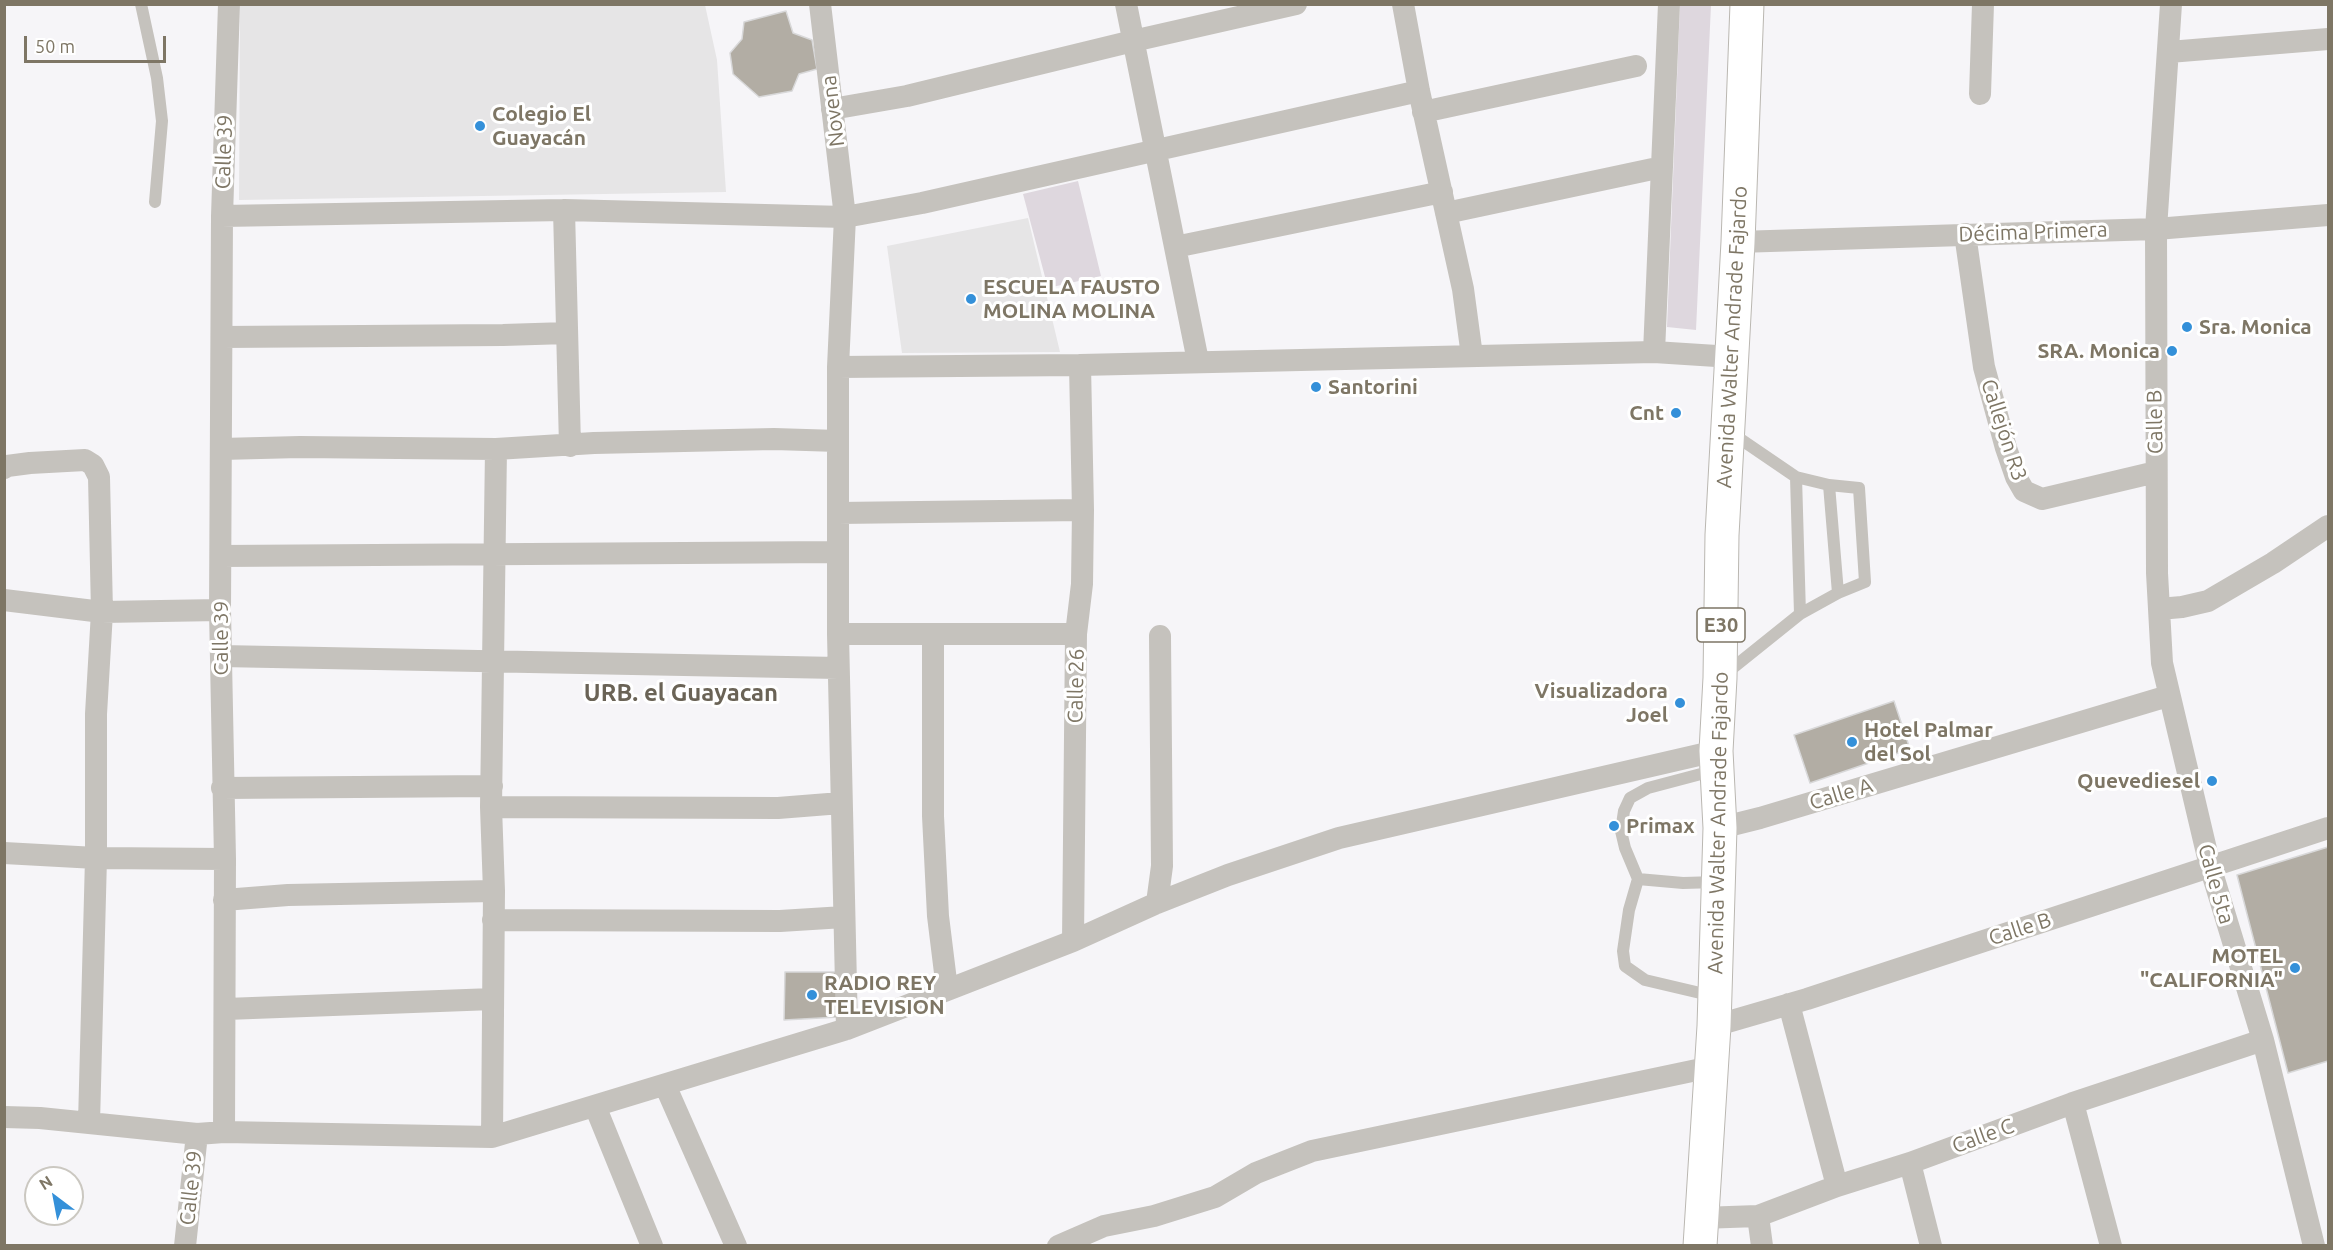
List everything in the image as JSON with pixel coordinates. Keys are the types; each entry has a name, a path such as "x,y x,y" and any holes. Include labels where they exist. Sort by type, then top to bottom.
{"main road":[{"name":"Avenida Walter Andrade Fajardo","path":"1701,1232 1714,1011 1720,828 1717,760 1722,536 1738,242 1747,4"}],"street":[{"name":"Calle 39","path":"185,1245 197,1134 224,1132 225,859 220,609 222,216 229,4"},
{"name":"Novena","path":"820,4 845,217 838,367 838,668 847,1029"},
{"path":"1126,4 1198,361"},
{"path":"832,109 907,96 1296,4"},
{"path":"1402,4 1465,298 1472,356"},
{"path":"1654,352 1669,4"},
{"path":"1980,94 1983,4"},
{"name":"Calle B","path":"2168,696 2162,663 2159,609 2156,472 2156,229 2172,4"},
{"path":"2169,52 2328,39"},
{"path":"222,216 564,210 845,217 933,200 1157,150 1421,101 1636,66"},
{"path":"1175,247 1662,167"},
{"path":"564,210 570,446"},
{"name":"Décima Primera","path":"1738,242 2156,229 2328,215"},
{"name":"Callejón R3","path":"1965,234 1984,367 2006,448 2016,477 2024,491 2042,499 2156,472"},
{"path":"222,338 567,333"},
{"path":"838,367 1080,365 1654,352 1732,357"},
{"path":"1076,634 1082,584 1080,365"},
{"path":"221,449 496,448 763,439 838,441"},
{"path":"492,1137 494,891 492,796 496,448"},
{"path":"4,468 30,463 86,460 93,465 99,477 102,612 96,714 96,858 89,1123"},
{"path":"838,513 1083,510"},
{"path":"2159,609 2208,601 2273,564 2328,526"},
{"path":"221,556 838,552"},
{"path":"4,600 102,612 220,609"},
{"name":"Calle 26","path":"838,634 1076,634 1073,941"},
{"path":"933,634 933,816 938,916 947,989"},
{"path":"1157,903 1162,866 1160,636"},
{"path":"220,656 838,668"},
{"name":"Calle A","path":"1720,828 2168,696"},
{"name":"Calle 5ta","path":"2168,696 2210,866 2263,1040 2314,1245"},
{"path":"224,1132 492,1137 847,1029 1073,941 1157,903 1228,875 1339,838 1717,760"},
{"path":"222,788 778,808 841,803"},
{"name":"Calle B","path":"1714,1011 1790,1004 2327,828"},
{"path":"4,853 96,858 225,859"},
{"path":"224,900 288,896 494,891"},
{"path":"493,920 780,921 844,917"},
{"path":"226,1009 493,999"},
{"path":"1790,1004 1837,1186"},
{"name":"Calle C","path":"1701,1232 1758,1216 1837,1186 1910,1164 2073,1103 2263,1040"},
{"path":"1058,1245 1104,1226 1154,1216 1215,1197 1256,1173 1312,1151 1711,1067"},
{"path":"665,1084 735,1245"},
{"path":"2073,1103 2111,1245"},
{"path":"595,1106 652,1245"},
{"path":"4,1117 197,1134"},
{"path":"1910,1164 1931,1245"},
{"path":"1758,1216 1762,1245"}],"lane":[{"path":"141,4 162,121 155,202"},
{"path":"1720,678 1800,614 1838,593 1865,582 1859,488 1796,477 1729,431"},
{"path":"1796,477 1800,614"},
{"path":"1829,484 1838,593"},
{"path":"1714,1011 1646,980 1625,966 1623,951 1629,910 1638,879 1624,848 1621,831 1624,811 1630,798 1648,788 1717,760"},
{"path":"1638,879 1683,883 1718,882"}],"shaded area":[{"name":"Colegio El Guayacán","path":"240,5 705,5 717,60 726,192 239,200"},
{"path":"1680,5 1711,5 1696,330 1667,327"},
{"path":"1078,181 1101,276 1048,288 1023,194"},
{"name":"ESCUELA FAUSTO MOLINA MOLINA","path":"1028,218 1060,352 902,353 887,246"}],"building":[{"path":"786,11 793,33 812,40 817,69 799,74 792,91 759,97 733,74 730,53 742,39 744,22"},
{"name":"Hotel Palmar del Sol","path":"1894,701 1910,749 1810,783 1794,735"},
{"name":"MOTEL \"CALIFORNIA\"","path":"2328,847 2328,1061 2288,1073 2237,875"},
{"name":"RADIO REY TELEVISION","path":"785,972 838,972 839,1017 784,1020"}],"place":[{"name":"Colegio El Guayacán","path":"480,126"},
{"name":"ESCUELA FAUSTO MOLINA MOLINA","path":"971,299"},
{"name":"Sra. Monica","path":"2187,327"},
{"name":"SRA. Monica","path":"2172,351"},
{"name":"Santorini","path":"1316,387"},
{"name":"Cnt","path":"1676,413"},
{"name":"Visualizadora Joel","path":"1680,703"},
{"name":"Hotel Palmar del Sol","path":"1852,742"},
{"name":"Quevediesel","path":"2212,781"},
{"name":"Primax","path":"1614,826"},
{"name":"MOTEL \"CALIFORNIA\"","path":"2295,968"},
{"name":"RADIO REY TELEVISION","path":"812,995"}],"district":[{"name":"URB. el Guayacan","path":"681,693"}]}
